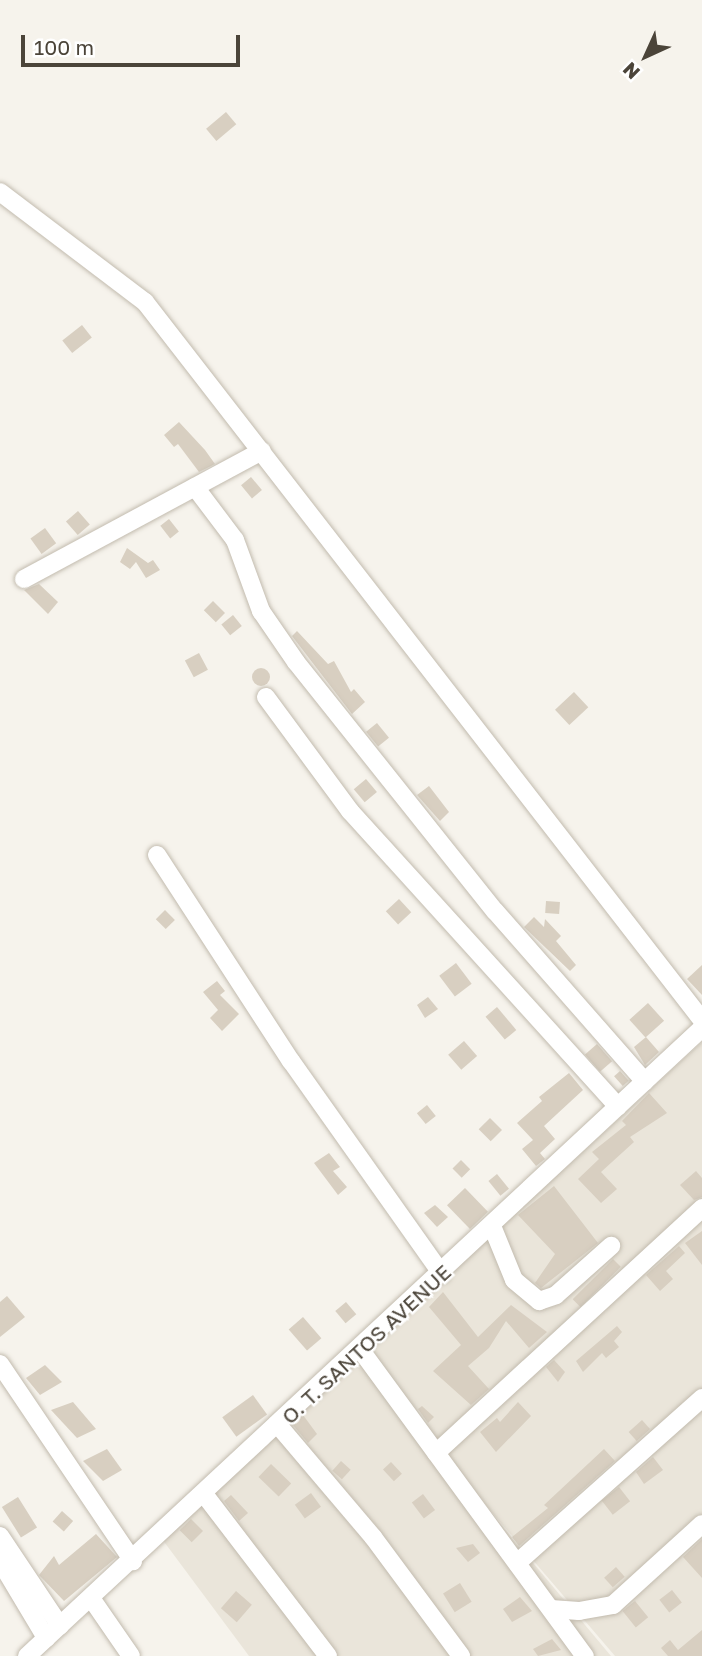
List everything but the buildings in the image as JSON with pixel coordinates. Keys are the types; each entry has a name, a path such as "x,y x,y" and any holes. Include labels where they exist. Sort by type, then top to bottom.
{"street":[{"path":"0,192 136,293 262,451 702,1020"},
{"path":"24,579 262,451"},
{"path":"195,487 235,540 261,611 296,662 495,911 645,1082"},
{"path":"266,697 350,811 618,1107"},
{"path":"157,855 298,1071 442,1274"},
{"name":"O. T. SANTOS AVENUE","path":"27,1656 134,1561 702,1028"},
{"path":"436,1453 702,1208"},
{"path":"492,1226 514,1280 539,1301 556,1295 611,1246"},
{"path":"360,1349 585,1656"},
{"path":"0,1364 134,1561"},
{"path":"517,1563 702,1398"},
{"path":"278,1425 373,1537 461,1656"},
{"path":"204,1494 328,1656"},
{"path":"551,1609 579,1611 613,1605 702,1524"},
{"path":"0,1536 53,1632"},
{"path":"0,1561 53,1632"},
{"path":"91,1598 131,1656"}],"shaded area":[{"path":"702,1042 702,1656 615,1656 442,1454 611,1656 249,1656 162,1539"}]}
